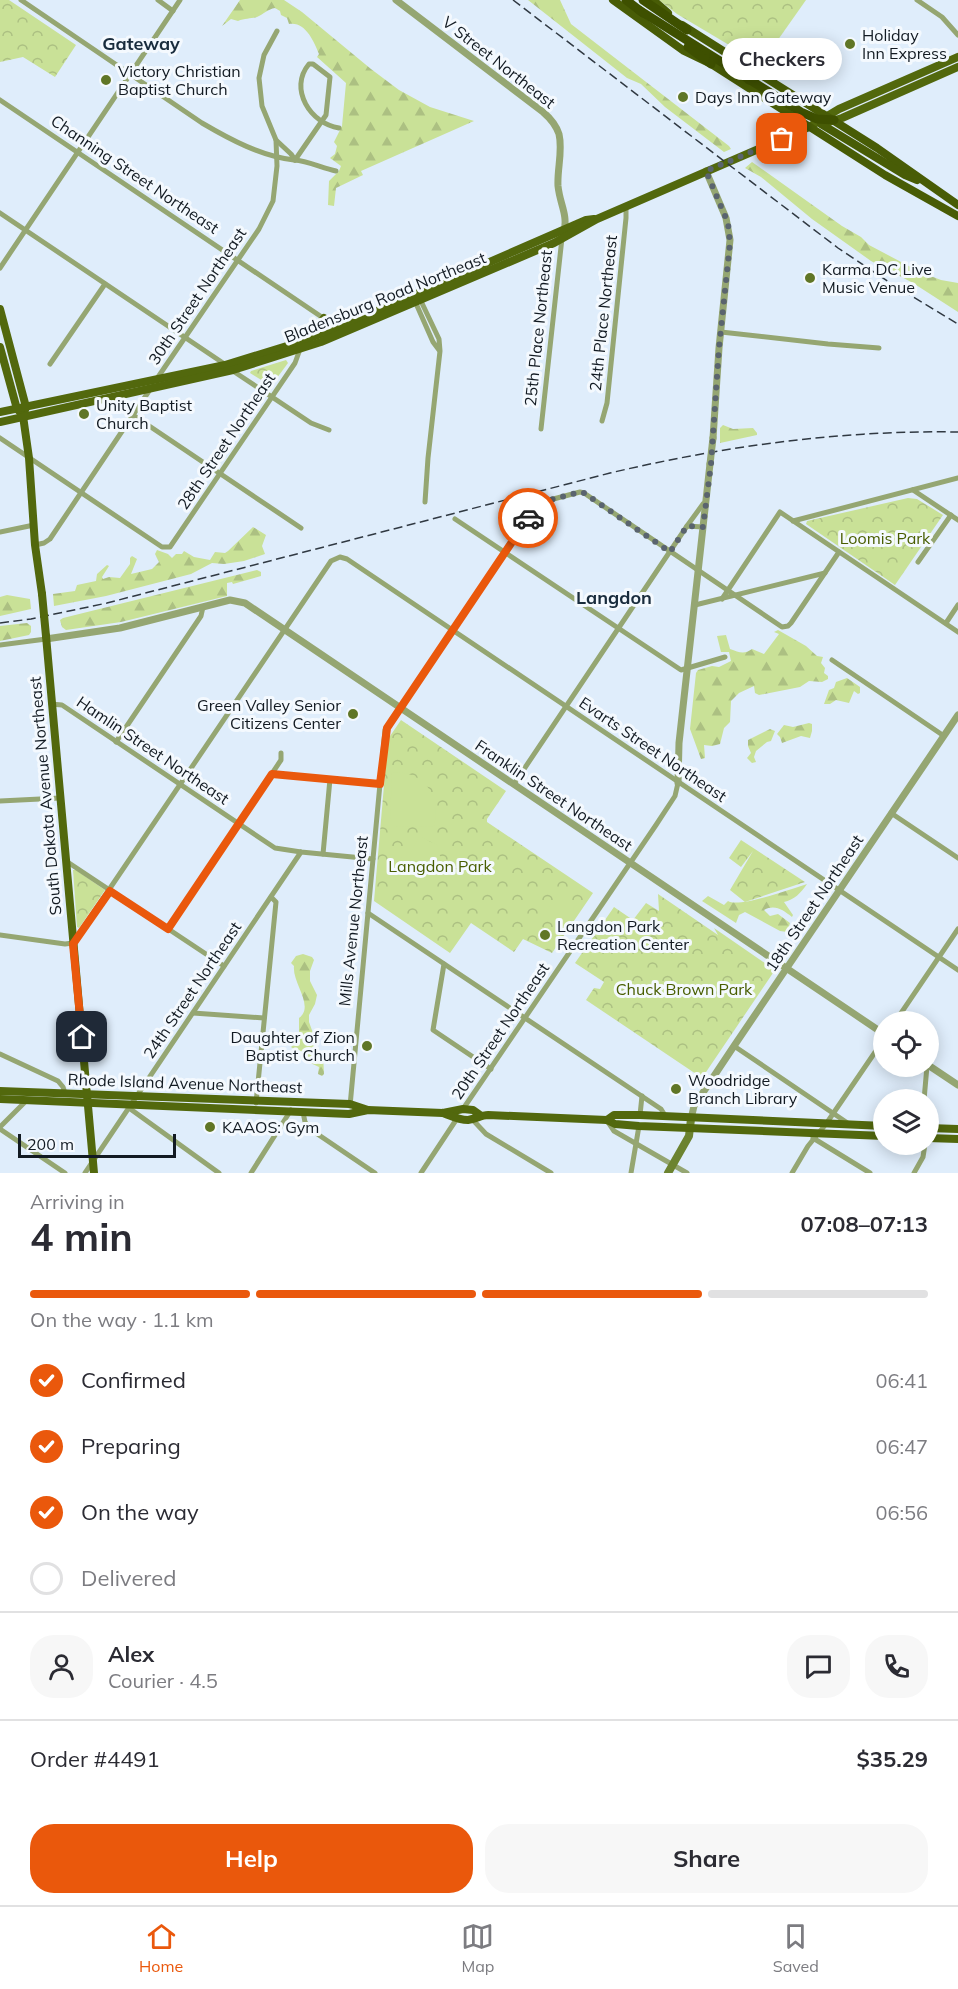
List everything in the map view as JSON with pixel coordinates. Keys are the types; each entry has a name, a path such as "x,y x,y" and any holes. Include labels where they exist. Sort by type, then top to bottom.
{"highway":[{"path":"613,0 684,51 711,64 885,175 958,216"},
{"path":"626,0 641,5 687,30 760,75 826,120 893,159 958,205"},
{"path":"653,0 687,30"},
{"path":"641,5 711,64"},
{"path":"641,5 749,80 803,113 826,120 855,143 905,175 929,185"},
{"path":"749,80 760,75"},
{"path":"849,152 855,143"},
{"path":"931,200 937,190"}],"main road":[{"name":"Bladensburg Road Northeast","path":"826,120 836,110 958,57"},
{"name":"Bladensburg Road Northeast","path":"0,422 233,370 340,332 563,234 586,220 597,219 809,127 958,67"},
{"name":"South Dakota Avenue Northeast","path":"0,309 11,370 22,408 29,458 35,544 42,594 94,1173"},
{"path":"309,339 324,318"},
{"name":"Bladensburg Road Northeast","path":"0,412 225,365 299,346 309,339 340,332"},
{"name":"South Dakota Avenue Northeast","path":"0,347 11,370"},
{"name":"Rhode Island Avenue Northeast","path":"0,1091 65,1094 132,1103 291,1107 350,1104 368,1110"},
{"name":"Rhode Island Avenue Northeast","path":"0,1099 87,1098"},
{"name":"Rhode Island Avenue Northeast","path":"291,1107 303,1112 350,1114 368,1110 443,1113 463,1109 473,1110 476,1117"},
{"name":"Rhode Island Avenue Northeast","path":"443,1113 457,1118 607,1120 615,1124 639,1126 799,1132 816,1136 873,1136"},
{"name":"Rhode Island Avenue Northeast","path":"607,1120 614,1115 640,1115 873,1126"},
{"name":"18th Street Northeast","path":"668,1173 687,1140 691,1119"},
{"path":"939,1128 958,1129"},
{"path":"939,1138 958,1139"}],"street":[{"path":"21,0 225,136 277,157 336,171"},
{"path":"158,0 173,10"},
{"path":"0,268 180,0"},
{"name":"V Street Northeast","path":"396,0 543,112 554,123 558,130 560,143 558,185 566,217 563,234"},
{"path":"917,0 942,18 958,35"},
{"name":"30th Street Northeast","path":"35,544 44,543 50,539 261,226 272,204 277,175 276,141 264,113 259,85 263,59 277,31"},
{"path":"295,160 321,122 326,115 330,77 311,64 307,65 303,76 302,92 306,107 321,122 339,128"},
{"name":"Channing Street Northeast","path":"0,100 324,318 340,332"},
{"path":"276,141 287,149 295,160"},
{"path":"678,783 679,743 711,464 730,243 726,218 706,171"},
{"name":"24th Place Northeast","path":"603,422 607,403 626,207"},
{"path":"0,213 311,423 328,430"},
{"name":"25th Place Northeast","path":"541,429 563,234"},
{"path":"50,364 105,284"},
{"path":"416,298 433,342 440,351 425,502"},
{"path":"721,332 879,348"},
{"name":"28th Street Northeast","path":"81,493 166,548 173,544 297,360 299,346"},
{"path":"113,396 116,403 301,528"},
{"path":"0,438 81,493"},
{"path":"793,520 958,478"},
{"path":"913,490 958,520"},
{"path":"400,708 538,505 573,494 584,493 785,627 791,623 839,552"},
{"path":"514,784 703,504"},
{"path":"722,599 780,512 958,632"},
{"path":"918,562 951,515"},
{"path":"456,519 681,670 725,657"},
{"path":"0,532 34,525"},
{"path":"687,526 703,527"},
{"name":"Evarts Street Northeast","path":"285,630 331,561 340,557 347,559 958,970"},
{"path":"695,605 825,573"},
{"name":"Franklin Street Northeast","path":"46,637 114,629 230,600 239,600 873,1027"},
{"path":"945,623 958,605"},
{"path":"116,742 201,616 203,607"},
{"path":"0,934 73,944 285,630"},
{"path":"0,645 46,637"},
{"path":"832,660 944,736"},
{"name":"Hamlin Street Northeast","path":"51,704 62,705 274,848 373,859"},
{"name":"Mills Avenue Northeast","path":"350,1114 386,730 400,708"},
{"name":"18th Street Northeast","path":"691,1119 694,1106 958,714"},
{"path":"168,929 281,760 281,753"},
{"path":"272,774 380,784"},
{"path":"323,854 330,779"},
{"name":"20th Street Northeast","path":"421,1173 675,796 678,783"},
{"path":"0,801 60,798"},
{"path":"891,813 958,858"},
{"name":"24th Street Northeast","path":"85,1173 301,852"},
{"path":"66,861 224,966"},
{"path":"256,1105 276,902 271,897"},
{"path":"368,913 662,1109 666,1117"},
{"path":"903,1011 958,929"},
{"path":"444,964 433,1030 491,1069"},
{"path":"193,1013 264,1018"},
{"path":"734,1046 851,1125"},
{"path":"0,1054 58,1081 65,1094"},
{"path":"792,1173 873,1055"},
{"path":"939,1073 958,1085"},
{"path":"640,1115 642,1096"},
{"path":"27,1100 0,1128 65,1173"},
{"path":"132,1103 219,1173"},
{"path":"252,1173 291,1107"},
{"path":"303,1112 305,1122 310,1129 375,1173"},
{"path":"476,1117 486,1134 551,1173"},
{"path":"607,1120 614,1131 687,1173"},
{"path":"631,1173 639,1126"},
{"path":"816,1136 870,1173"},
{"path":"914,1173 923,1155"}],"green space":[{"path":"0,0 9,0 76,45 55,77 23,57 0,62"},
{"path":"240,0 284,0 399,90 430,107 474,121 361,171 363,175 336,188 334,206 328,205 329,181 341,166 330,158 335,154 337,146 334,142 342,126 346,83 317,57 319,54 312,38 304,29 295,24 289,24 287,18 275,8 255,18 238,21 231,19 222,26"},
{"path":"528,0 560,0 571,24 731,149 724,152 665,107 641,84 627,78"},
{"path":"659,0 806,0 761,64 677,14"},
{"path":"752,162 861,237 869,245 920,272 941,280 958,283 958,312 913,283 871,261 812,219 761,177 745,168"},
{"path":"286,360 288,363 271,386 250,373 251,371"},
{"path":"723,425 733,429 753,428 757,435 720,443 720,428"},
{"name":"Loomis Park","path":"908,498 917,499 943,515 895,585 806,524 807,521"},
{"path":"253,527 266,535 262,546 265,554 244,561 212,563 191,574 106,596 54,606 53,594 75,591 77,585 96,581 97,574 107,565 109,566 103,579 120,578 130,564 132,556 137,559 131,574 152,569 159,562 155,554 157,550 172,558 184,551 194,557 210,560 215,552 228,551"},
{"path":"257,570 261,572 261,576 233,584 232,582 227,583 227,596 121,622 66,630 62,627 60,620 63,618"},
{"path":"7,595 30,599 31,609 0,616 0,597"},
{"path":"27,623 31,626 29,635 0,641 0,626"},
{"path":"778,630 806,646 817,656 823,657 821,663 828,679 822,682 809,681 800,687 759,695 755,693 754,686 739,693 731,701 730,722 724,728 720,744 704,745 705,758 701,759 690,729 696,673 698,670 712,666 719,667 731,661 729,652 721,652 717,636 726,635 730,649 744,652 752,649 764,654 779,634 774,632"},
{"path":"847,678 860,687 860,693 854,691 849,703 836,700 830,704 824,704 829,690 834,688 836,682"},
{"name":"Langdon Park","path":"401,720 506,791 487,822 593,893 552,953 523,939 514,952 471,923 450,953 374,901 388,739"},
{"path":"812,724 810,738 801,736 782,743 777,734 784,725 793,727"},
{"path":"770,729 775,731 771,741 756,751 754,757 756,762 752,763 747,758 751,753 748,740"},
{"path":"392,772 413,776 428,787 435,804 434,826 395,827 390,821"},
{"path":"419,836 437,845 440,856 457,870 452,881 446,882 435,876 432,881 428,878 427,880 421,879 412,874 414,870 412,869 410,873 397,864 404,854 410,854"},
{"path":"741,840 805,882 745,902 730,890 753,851 741,867 729,858"},
{"path":"73,870 105,890 79,928 77,927"},
{"path":"807,884 797,896 784,902 793,915 792,917 775,908 764,910 770,916 778,914 790,923 787,932 780,931 745,912 739,915 736,923 702,901 708,896 724,905 728,901 743,902"},
{"path":"558,894 579,908 567,926 546,912"},
{"name":"Chuck Brown Park","path":"658,894 718,935 714,928 775,970 702,1078 586,1000 594,988 600,989 604,982 575,963 614,907 633,920 646,903 659,911"},
{"path":"303,954 314,960 310,971 310,981 317,995 309,1015 309,1022 314,1045 323,1055 324,1074 322,1076 318,1074 319,1067 306,1061 302,1056 304,1052 299,1051 299,1053 291,1047 297,1041 299,1018 305,1007 294,973 294,966 291,963 296,956"}],"railway":[{"path":"513,0 838,248 958,324"},
{"path":"0,623 107,603 653,463 740,448 827,437 958,432"}],"way so far":[{"path":"528,518 542,502 580,492 670,552 687,526 703,527 711,464 719,348 730,243 728,223 706,171 782,139"}],"place":[{"name":"Holiday Inn Express","path":"850,44"},
{"name":"Victory Christian Baptist Church","path":"106,80"},
{"name":"Days Inn Gateway","path":"683,97"},
{"name":"Checkers","path":"782,139"},
{"name":"Karma DC Live Music Venue","path":"810,278"},
{"name":"Unity Baptist Church","path":"84,414"},
{"name":"Green Valley Senior Citizens Center","path":"353,714"},
{"name":"Langdon Park Recreation Center","path":"545,935"},
{"name":"Daughter of Zion Baptist Church","path":"367,1046"},
{"name":"Woodridge Branch Library","path":"676,1089"},
{"name":"KAAOS: Gym","path":"210,1127"}],"district":[{"name":"Gateway","path":"141,44"},
{"name":"Langdon","path":"614,598"}],"route":[{"path":"82,1037 73,944 110,891 168,929 272,774 380,784 387,728 528,518"}]}
